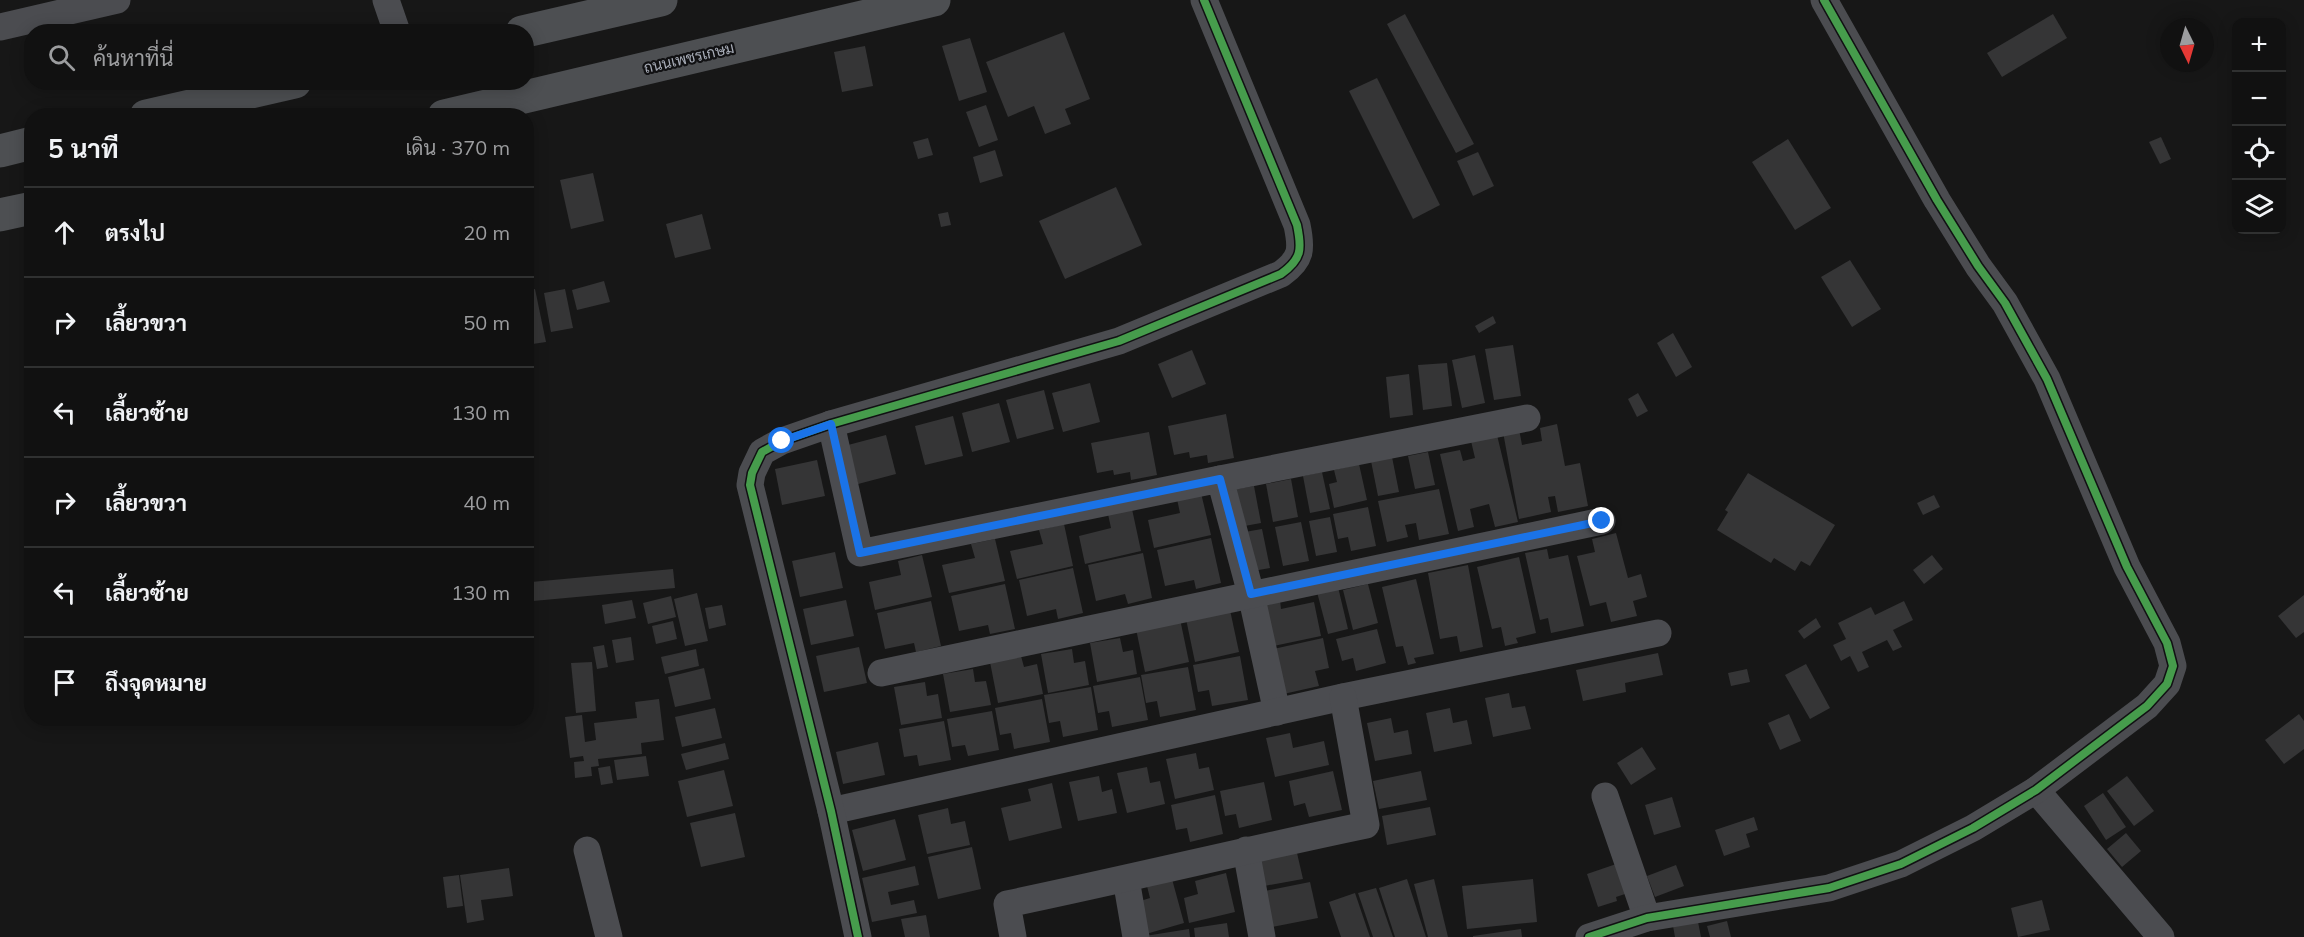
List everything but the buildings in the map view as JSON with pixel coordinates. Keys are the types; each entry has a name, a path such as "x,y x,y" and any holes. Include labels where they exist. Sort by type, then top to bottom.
{"main road":[{"path":"534,29 661,0"},
{"name":"ถนนเพชรเกษม","path":"478,108 934,0"},
{"path":"181,108 260,90"},
{"path":"0,151 24,145"},
{"path":"0,215 24,210"}],"street":[{"path":"0,27 117,0"},
{"path":"386,0 394,24"},
{"path":"858,937 831,811 750,485 752,473 762,452 782,441 831,424 1119,341 1281,274 1292,267 1300,254 1297,225 1204,0"},
{"path":"1589,937 1647,918 1839,884 1901,864 1973,828 2036,790 2147,706 2167,684 2173,666 2168,643 2127,567 2063,414 2025,337 1937,200 1824,0"},
{"path":"831,424 860,553 1527,418"},
{"path":"1220,479 1251,594 1277,712"},
{"path":"880,673 1602,521"},
{"path":"831,811 1343,697 1658,633"},
{"path":"1013,937 1007,904 1366,825 1343,697"},
{"path":"2036,790 2161,937"},
{"path":"1605,796 1647,918"},
{"path":"588,850 609,937"},
{"path":"1246,850 1262,937"},
{"path":"1126,879 1136,937"}],"cycle path":[{"path":"858,937 831,811 750,485 752,473 762,452 782,441 831,424 1119,341 1281,274 1288,269 1299,253 1300,241 1297,225 1204,0"},
{"path":"1589,937 1647,918 1829,888 1901,864 1973,828 2036,790 2147,706 2167,684 2173,666 2167,643 2127,567 2047,379 2005,303 1978,266 1937,200 1824,0"}],"route":[{"path":"782,441 831,424 860,553 1220,479 1251,594 1602,521"}]}
